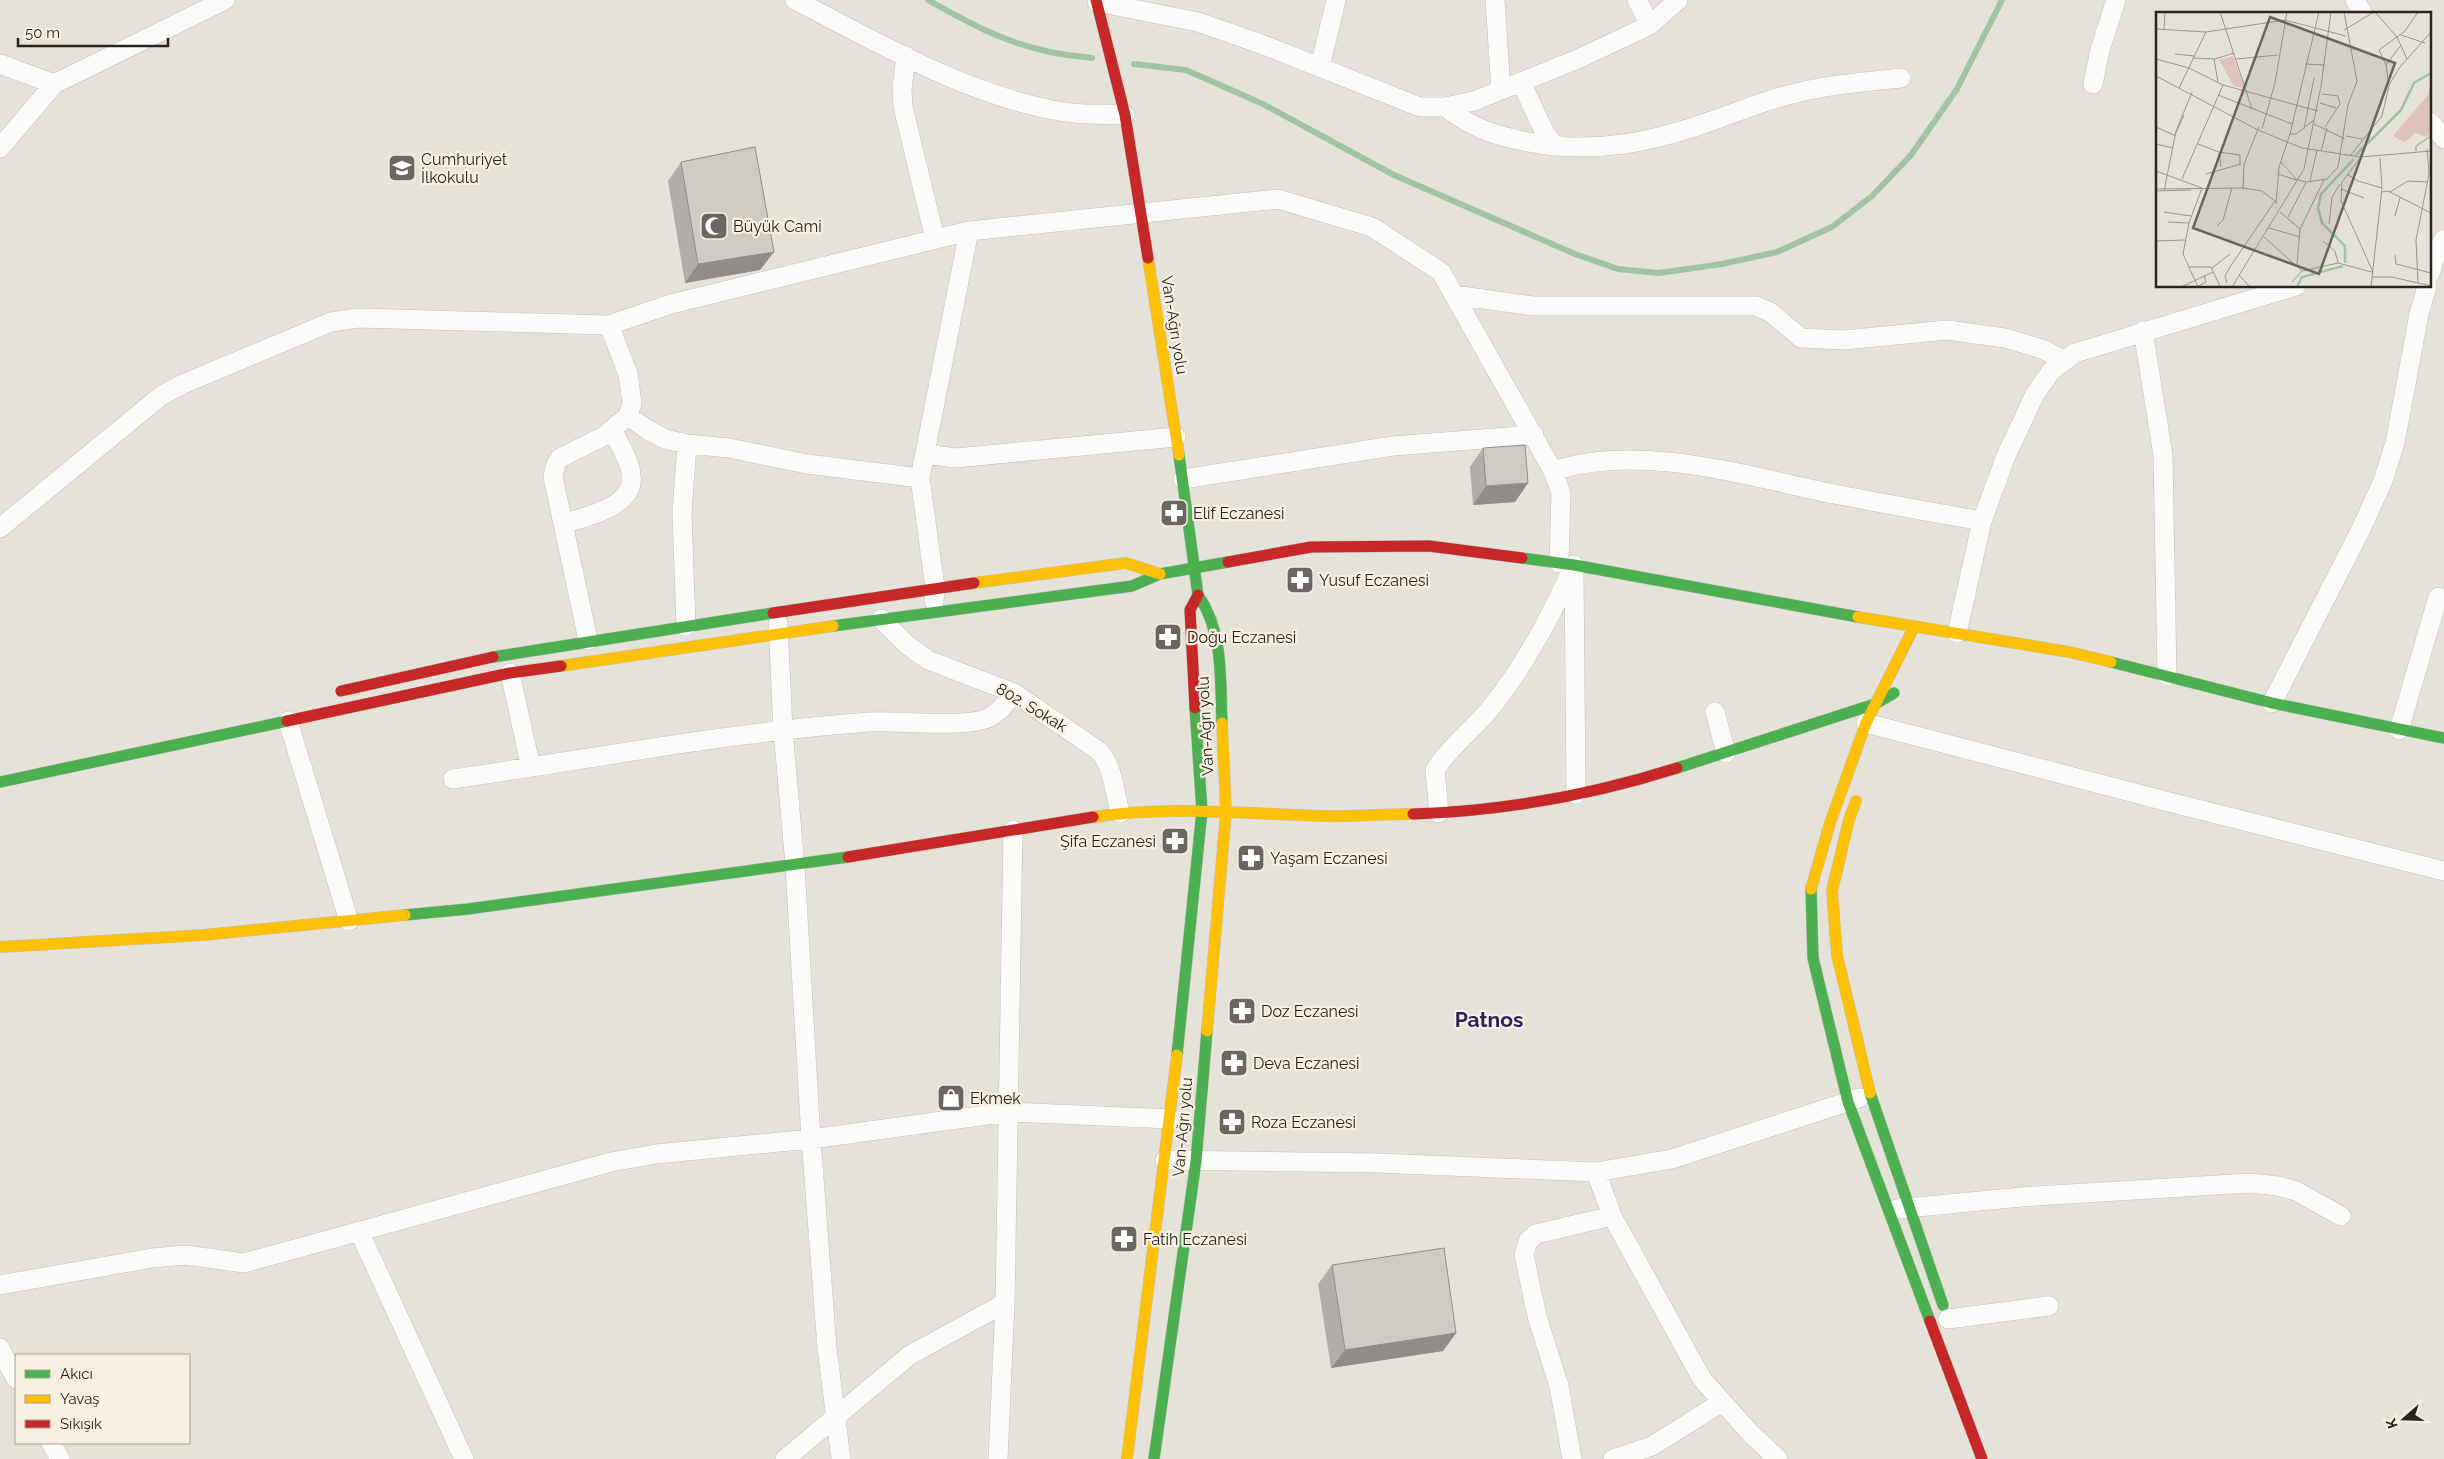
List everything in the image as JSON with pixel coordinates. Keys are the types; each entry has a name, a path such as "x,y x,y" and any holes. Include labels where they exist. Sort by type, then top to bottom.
{"main road":[{"name":"Van-Ağrı yolu","path":"1096,1 1125,115 1183,479 1198,595 1205,605 1218,643 1226,812 1196,1161 1154,1459"},
{"path":"0,782 510,673 933,611 1132,586 1160,574 1311,547 1429,546 1567,564 1914,627 2069,652 2272,703 2444,738"},
{"path":"326,694 511,653 935,588 1126,563 1160,574"},
{"path":"1127,1459 1170,1119 1202,811 1190,626 1190,610 1198,595"},
{"path":"1914,627 1894,693 1830,823 1811,887 1813,958 1848,1102 1982,1459"},
{"path":"1880,723 1875,704 1914,627"},
{"path":"0,947 204,935 468,909 795,866 1120,813 1202,811 1327,816 1439,813 1497,808 1576,794 1642,779 1875,704 1894,693"},
{"path":"1859,792 1832,891 1837,955 1870,1094 1950,1324"}],"street":[{"path":"0,148 54,84 225,0"},
{"path":"795,0 967,85 1015,101 1065,112 1125,115"},
{"path":"1320,67 1336,0"},
{"path":"1495,0 1500,90"},
{"path":"1637,0 1650,24"},
{"path":"1096,1 1198,22 1320,67 1420,107 1445,108 1474,101 1603,48 1650,24 1678,0"},
{"path":"2093,84 2100,50 2116,0"},
{"path":"2355,0 2362,12"},
{"path":"906,56 902,89 903,107 935,239"},
{"path":"0,64 54,84"},
{"path":"1445,108 1465,122 1494,136 1555,146 1613,147 1676,132 1787,95 1836,84 1900,78"},
{"path":"1521,82 1545,133 1555,146"},
{"path":"2432,124 2444,139"},
{"path":"0,528 162,395 183,384 331,322 358,318 609,325 671,304 968,230 1278,199 1372,227 1441,272 1553,471 1561,494 1567,564 1576,794"},
{"path":"933,611 935,588 920,478 968,230"},
{"path":"2432,266 2437,247"},
{"path":"1957,634 1982,521 2006,456 2035,394 2052,370 2063,360 2075,353 2289,288"},
{"path":"2272,703 2360,531 2383,481 2394,443 2419,314 2426,288"},
{"path":"1454,295 1532,306 1756,306 1770,312 1801,338 1844,340 1947,330 2005,338 2042,349 2063,360"},
{"path":"588,640 554,483 556,464 566,454 586,446 612,430 628,416 632,403 628,374 609,325"},
{"path":"2143,331 2163,455 2167,676"},
{"path":"628,416 665,439 687,444 729,448 806,464 920,478"},
{"path":"563,524 611,508 624,498 629,490 631,480 630,466 612,430"},
{"path":"1183,479 1393,446 1534,435"},
{"path":"925,454 956,458 1176,437"},
{"path":"686,626 682,513 687,444"},
{"path":"1553,471 1593,461 1617,460 1715,469 1872,502 1982,521"},
{"path":"1439,813 1435,770 1490,709 1515,675 1550,620 1567,564"},
{"path":"2399,730 2438,598"},
{"path":"776,612 827,1348 841,1459"},
{"name":"802. Sokak","path":"881,619 906,644 928,660 985,680 1014,693 1060,723 1104,756 1120,813"},
{"path":"510,673 531,768"},
{"path":"453,780 783,730 872,722 960,722 990,718 1003,707 1014,693"},
{"path":"1715,712 1726,753"},
{"path":"288,721 349,921"},
{"path":"1880,723 2444,872"},
{"path":"998,1459 1005,1303 1013,830"},
{"path":"1165,1160 1377,1164 1596,1172 1672,1159 1870,1094"},
{"path":"0,1285 152,1258 185,1255 244,1262 611,1162 656,1154 811,1138 1009,1112 1170,1119"},
{"path":"1596,1172 1612,1216 1702,1379 1778,1459"},
{"path":"1888,1210 2021,1197 2250,1183 2278,1186 2296,1191 2341,1216"},
{"path":"1572,1459 1559,1386 1537,1316 1524,1255 1525,1248 1528,1241 1536,1234 1612,1216"},
{"path":"359,1231 464,1459"},
{"path":"785,1459 910,1355 1005,1303"},
{"path":"1950,1324 2049,1306"},
{"path":"0,1348 15,1377"},
{"path":"1612,1459 1652,1446 1722,1402"},
{"path":"52,1444 60,1459"}],"building":[{"name":"Büyük Cami","path":"755,147 774,252 698,264 681,162"},
{"path":"1525,445 1528,483 1486,486 1483,448"},
{"path":"1444,1248 1456,1333 1345,1350 1332,1265"}],"waterway":[{"path":"928,0 970,23 1015,42 1052,52 1092,58"},
{"path":"1134,64 1186,70 1263,104 1394,175 1575,254 1618,269 1659,273 1722,264 1777,252 1832,227 1872,196 1911,155 1957,89 2002,0"}],"traffic: fast":[{"path":"1179,455 1198,595 1212,625 1219,657 1222,723"},
{"path":"1522,558 1574,565 1858,617"},
{"path":"833,626 1132,586 1160,574 1228,562"},
{"path":"493,657 773,613"},
{"path":"2111,662 2272,703 2444,738"},
{"path":"1677,768 1875,704 1894,693"},
{"path":"1177,1055 1202,811 1195,708"},
{"path":"0,782 287,721"},
{"path":"405,915 468,909 848,857"},
{"path":"1811,889 1813,958 1848,1102 1930,1321"},
{"path":"1154,1459 1196,1161 1207,1031"},
{"path":"1870,1093 1943,1305"}],"traffic: slow":[{"path":"1148,258 1179,455"},
{"path":"974,583 1126,563 1160,574"},
{"path":"1858,617 2069,652 2111,662"},
{"path":"561,666 833,626"},
{"path":"1811,889 1830,823 1866,723 1914,627"},
{"path":"1207,1031 1226,812 1222,723"},
{"path":"1856,801 1849,820 1832,891 1837,955 1870,1093"},
{"path":"1093,817 1122,813 1180,811 1336,816 1413,814"},
{"path":"0,947 204,935 405,915"},
{"path":"1127,1459 1177,1055"}],"traffic: jam":[{"path":"1096,0 1125,115 1148,258"},
{"path":"1228,562 1311,547 1429,546 1522,558"},
{"path":"773,613 974,583"},
{"path":"1195,708 1190,610 1198,595"},
{"path":"341,691 493,657"},
{"path":"287,721 510,673 561,666"},
{"path":"1413,814 1480,809 1546,800 1580,794 1677,768"},
{"path":"848,857 1093,817"},
{"path":"1930,1321 1982,1459"}],"place":[{"name":"Cumhuriyet İlkokulu","path":"402,168"},
{"name":"Büyük Cami","path":"714,226"},
{"name":"Elif Eczanesi","path":"1174,513"},
{"name":"Yusuf Eczanesi","path":"1300,580"},
{"name":"Doğu Eczanesi","path":"1168,637"},
{"name":"Şifa Eczanesi","path":"1175,841"},
{"name":"Yaşam Eczanesi","path":"1251,858"},
{"name":"Doz Eczanesi","path":"1242,1011"},
{"name":"Deva Eczanesi","path":"1234,1063"},
{"name":"Ekmek","path":"951,1098"},
{"name":"Roza Eczanesi","path":"1232,1122"},
{"name":"Fatih Eczanesi","path":"1124,1239"}],"district":[{"name":"Patnos","path":"1489,1020"}]}
